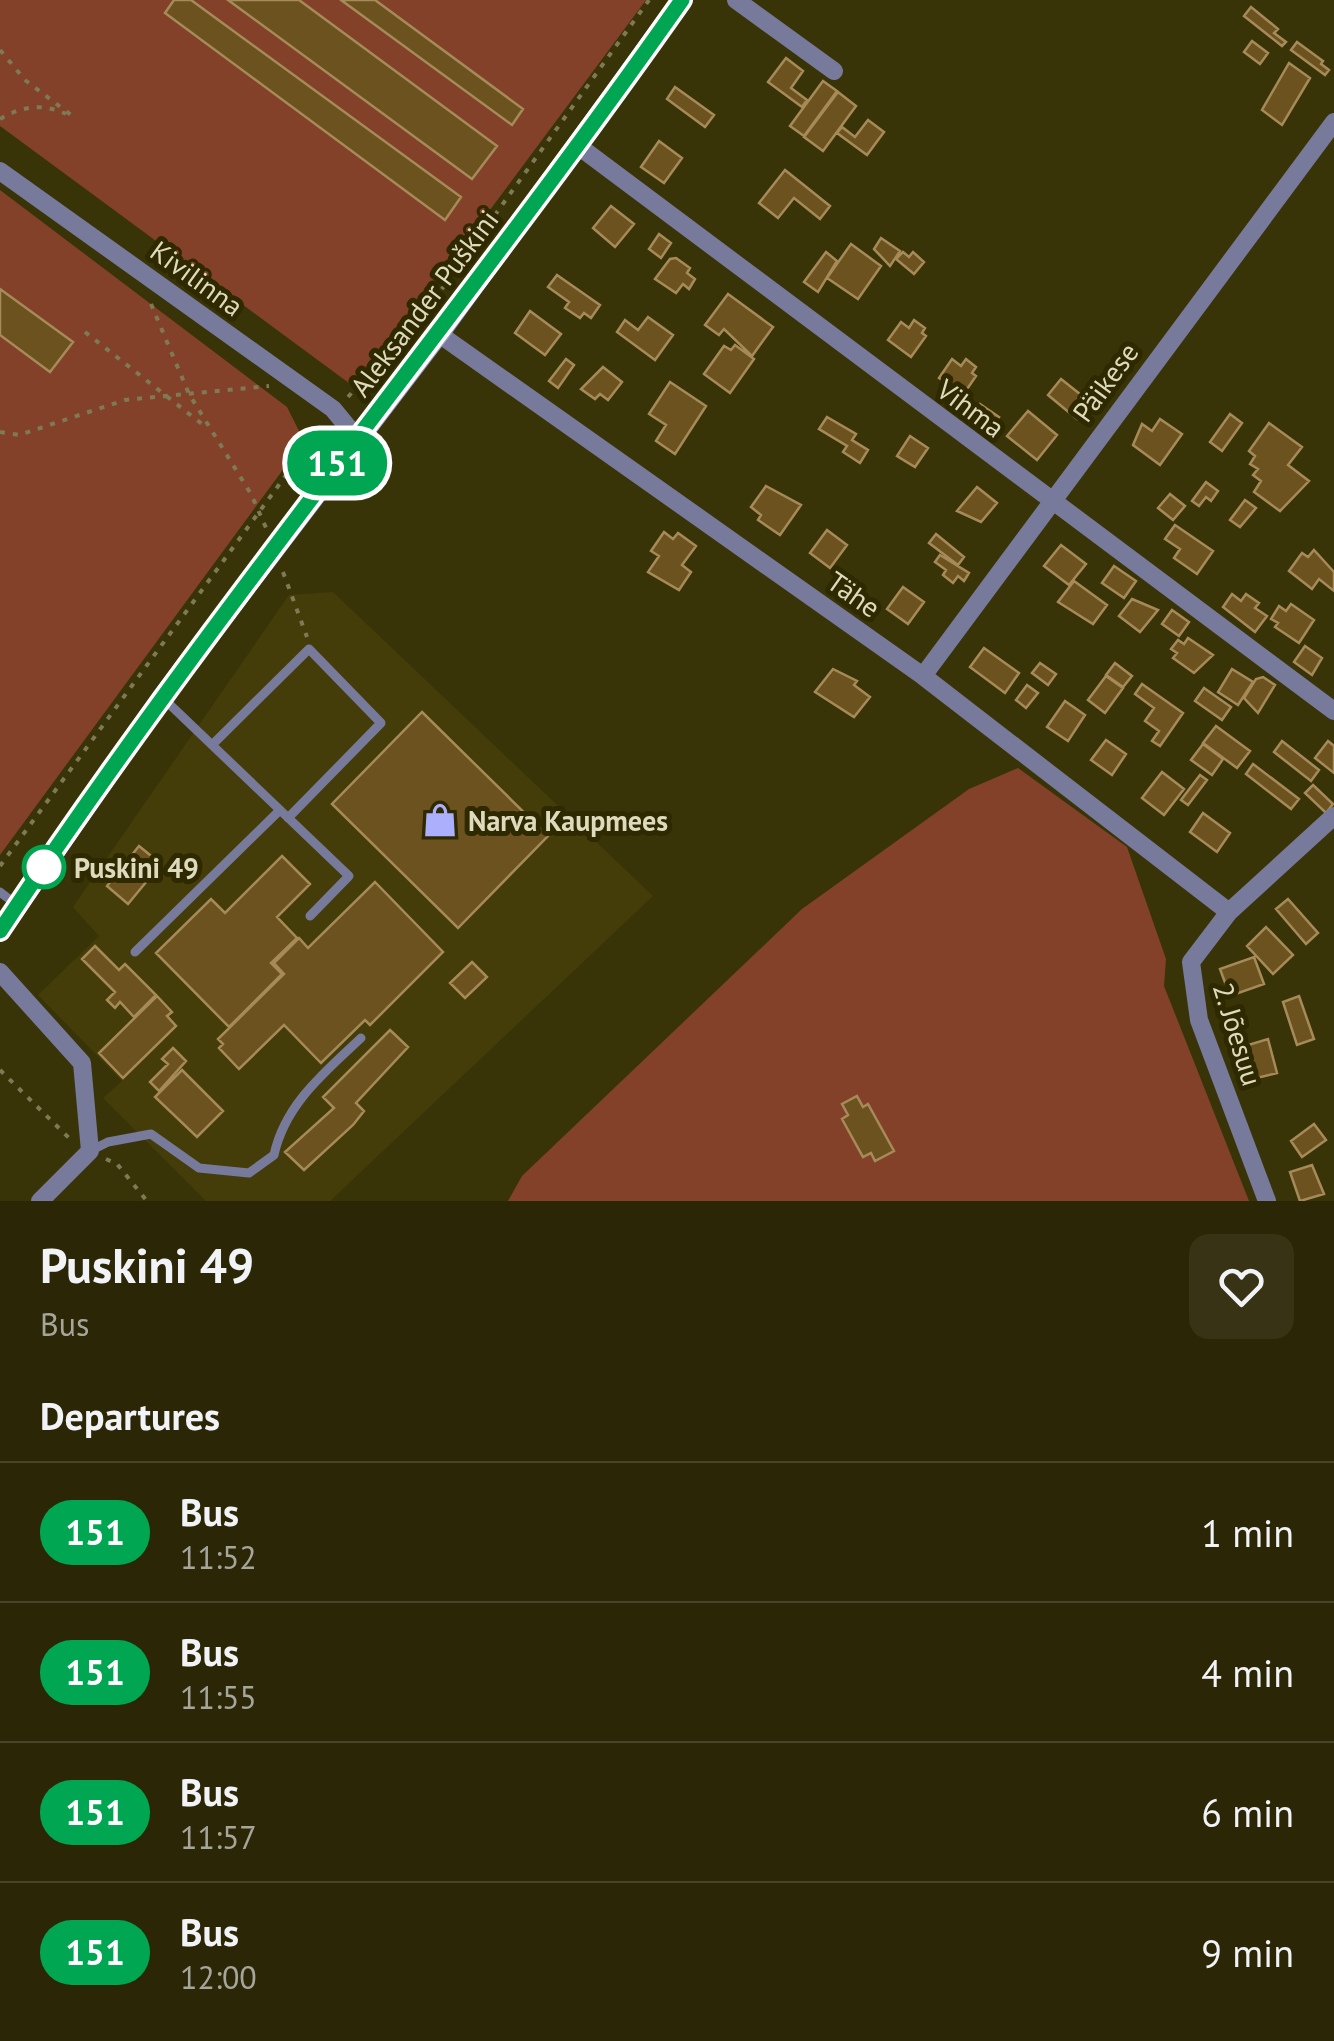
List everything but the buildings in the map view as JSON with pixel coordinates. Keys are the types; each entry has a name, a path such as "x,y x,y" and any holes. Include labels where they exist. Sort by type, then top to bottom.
{"main road":[{"name":"Aleksander Puškini","path":"0,931 9,899 356,437 439,334 682,0"}],"street":[{"path":"736,0 834,70"},
{"name":"Päikese","path":"923,676 1334,122"},
{"name":"Vihma","path":"577,144 1051,503 1334,710"},
{"name":"Kivilinna","path":"0,171 332,409 356,437"},
{"name":"Tähe","path":"439,334 923,676 1228,912"},
{"name":"2. Jõesuu","path":"1267,1201 1191,987 1191,962 1228,912 1334,816"},
{"path":"0,972 82,1062 90,1151 40,1201"}],"lane":[{"path":"212,745 310,648 381,723 288,818"},
{"path":"162,697 349,876 310,916"},
{"path":"135,952 280,810"},
{"path":"90,1151 108,1142 152,1134 198,1168 249,1174 274,1155 277,1140 304,1092 361,1038"}],"path":[{"path":"0,866 332,409 357,389 434,300 649,0"},
{"path":"0,50 25,80 75,118 47,106 15,110 0,118"},
{"path":"147,294 189,394 260,512 304,621 310,648"},
{"path":"86,332 213,432"},
{"path":"0,432 18,435 125,400 270,386"},
{"path":"0,1070 74,1144 116,1164 147,1201"}],"shaded area":[{"path":"0,0 646,0 357,389 0,126"},
{"path":"0,190 287,407 304,441 0,855"},
{"path":"333,592 653,896 330,1201 206,1201 103,1098 122,1081 38,995 99,936 73,907 289,595"},
{"path":"1018,768 1127,847 1166,959 1164,986 1249,1201 508,1201 522,1176 802,909 969,789"}],"bus line":[{"name":"151","path":"0,931 162,697 356,437 439,334 682,0"}],"place":[{"name":"Narva Kaupmees","path":"440,820"},
{"name":"Puskini 49","path":"44,867"}]}
